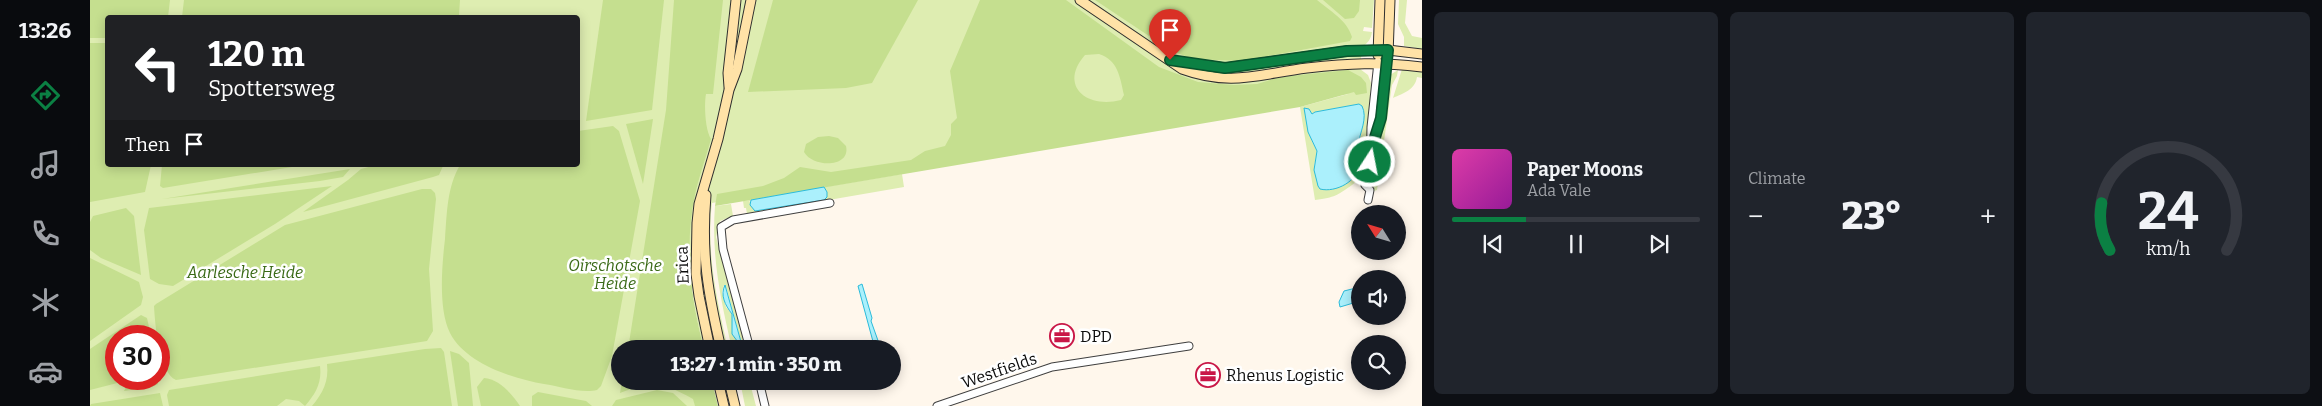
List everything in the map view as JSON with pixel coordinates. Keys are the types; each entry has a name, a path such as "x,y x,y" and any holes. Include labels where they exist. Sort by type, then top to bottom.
{"street":[{"name":"Erica","path":"729,90 728,73 736,0"},
{"name":"Erica","path":"708,340 699,296 696,260 699,204 708,180 729,90 737,69 751,0"},
{"path":"1080,0 1182,69 1200,76 1230,80 1305,68 1382,62 1422,67"},
{"path":"1368,200 1370,190 1366,185 1370,174 1371,150 1381,118 1382,62 1378,49 1380,0"},
{"path":"1382,62 1388,50 1390,0"},
{"path":"1170,60 1225,68 1347,51 1378,49 1422,54"},
{"name":"Erica","path":"708,180 704,225 705,272 719,340"},
{"path":"748,340 723,249 721,227 733,220 830,203"},
{"name":"Westfields","path":"937,406 1052,367 1189,346"},
{"path":"720,390 724,406"},
{"path":"731,390 735,406"},
{"path":"761,390 765,406"}],"green space":[{"name":"Aarlesche Heide","path":"90,0 1374,0 1372,28 1364,27 1363,31 1372,32 1369,41 1362,47 1360,69 1368,75 1371,83 1367,172 1363,178 1332,197 1315,200 1300,107 1348,94 1047,142 712,203 710,240 714,276 726,340 721,340 694,228 708,340 702,340 695,309 689,242 692,310 699,340 611,340 611,390 711,390 714,406 90,406","holes":["1359,104 1364,113 1358,149 1314,167 1317,151 1311,139 1304,108 1312,114"]},
{"path":"90,0 170,0 168,15 105,15 105,38 90,38"},
{"path":"184,0 460,0 459,15 182,15"},
{"path":"603,0 664,0 652,110 586,121"},
{"path":"674,0 723,0 713,94 706,94 705,98 706,123 711,139 698,181 690,234 690,272 702,340 629,340 666,110"},
{"path":"773,0 918,0 872,83 846,88 748,92"},
{"path":"980,0 1066,0 1159,67 1198,82 1234,85 1257,84 1280,77 1348,70 1361,77 1366,83 1367,93 1356,95 1354,92 1300,107 715,206 717,194 763,186 784,178 800,167 831,172 911,160 925,151 945,146 951,135 951,124 957,118 950,71","holes":["1099,54 1110,60 1117,70 1124,95 1121,100 1097,101 1088,98 1080,92 1076,85 1074,76 1077,66 1085,55"]},
{"path":"1095,0 1317,0 1342,21 1352,37 1350,41 1241,61 1192,59 1170,50"},
{"path":"1323,0 1360,0 1359,11 1354,18 1345,19"},
{"path":"1399,0 1407,0 1405,23 1412,36 1422,38 1422,49 1404,46 1404,37 1398,24"},
{"path":"90,43 105,43 105,167 151,167 145,192 90,202"},
{"path":"1402,69 1422,69 1422,78 1417,77 1411,88 1393,98"},
{"path":"1398,70 1392,85 1377,190 1374,191 1371,186 1376,144 1387,112 1390,75"},
{"path":"653,119 643,184 626,124"},
{"name":"Oirschotsche Heide","path":"613,126 619,131 640,201 615,340 611,340 611,359 601,386 597,390 591,391 532,382 505,374 478,361 457,344 450,333 446,323 442,300 448,200 452,182 459,167 580,167 580,131"},
{"path":"829,136 838,138 846,146 846,153 837,162 823,163 815,161 804,152 806,144 818,137"},
{"path":"162,167 292,167 163,188 160,186"},
{"path":"368,167 443,167 439,175 433,177 303,212 361,169"},
{"path":"350,169 343,177 320,181 162,199"},
{"path":"902,174 904,187 747,214 746,208 744,208 743,201 827,197 824,187"},
{"path":"332,186 275,224 173,286 159,284 150,279 144,230 149,208"},
{"path":"422,189 431,189 435,193 436,199 429,269 433,331 427,341 176,380 170,376 170,325 156,325 154,306 285,225"},
{"path":"731,204 733,216 720,221 716,237 744,340 741,340 724,285 722,292 726,307 732,314 733,335 736,340 730,340 716,261 714,243 715,206"},
{"path":"126,208 134,216 141,275 101,258 90,250 90,222 93,216"},
{"path":"703,210 718,340 711,340 698,274"},
{"path":"90,258 139,282 143,297 141,305 113,325 105,325 105,330 90,341"},
{"path":"141,315 147,318 149,325 126,325"},
{"path":"105,339 105,386 90,390 90,349"},
{"path":"441,348 444,352 452,406 312,406 324,386 327,376 327,364"},
{"path":"450,351 459,354 469,363 473,406 458,406"},
{"path":"320,366 320,378 317,388 305,406 299,401 286,399 277,406 169,406 167,395 170,390"},
{"path":"484,378 500,384 520,406 481,406 477,387"},
{"path":"657,390 673,393 687,406 612,406 616,400"},
{"path":"675,390 714,390 718,406 695,406 693,399"},
{"path":"742,390 752,390 756,406 745,406"},
{"path":"538,392 586,401 592,406 532,406 532,396"},
{"path":"160,393 163,406 90,406 91,404"}],"water":[{"path":"1359,104 1362,106 1364,115 1358,145 1360,164 1358,170 1351,180 1339,187 1326,190 1320,189 1314,170 1317,151 1308,132 1304,108 1309,109 1312,114"},
{"path":"824,187 827,197 824,200 755,211 750,205 751,200"},
{"path":"862,284 878,340 873,340 858,286"},
{"path":"725,285 740,340 736,340 732,334 732,314 725,304"},
{"path":"1351,289 1351,304 1340,307 1339,302 1344,291"}],"place":[{"name":"DPD","path":"1062,336"},
{"name":"Rhenus Logistic","path":"1208,375"}],"route":[{"path":"1170,60 1206,67 1225,68 1347,51 1388,50 1381,118 1371,150 1370,162"}]}
